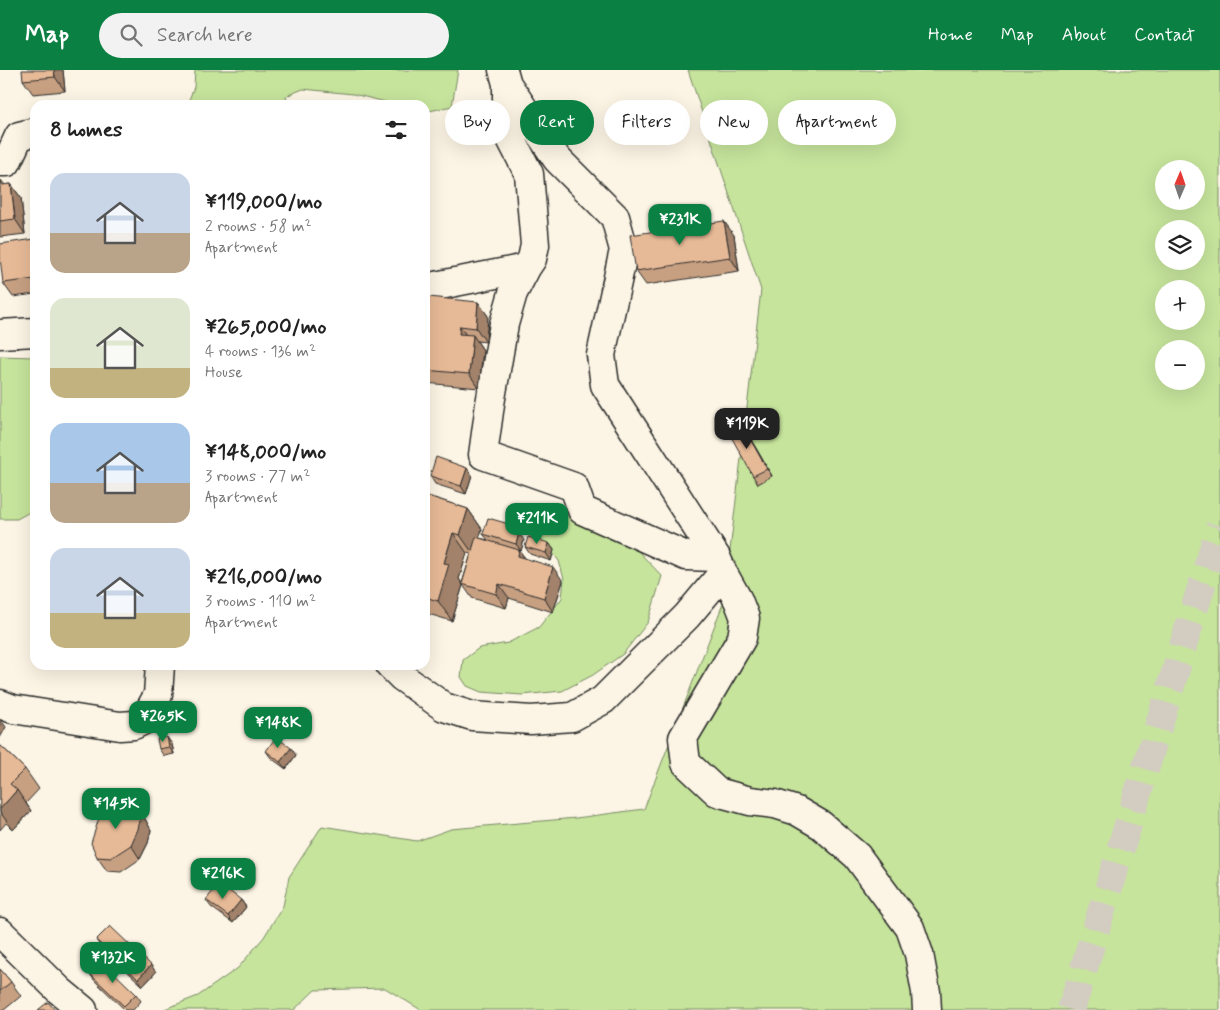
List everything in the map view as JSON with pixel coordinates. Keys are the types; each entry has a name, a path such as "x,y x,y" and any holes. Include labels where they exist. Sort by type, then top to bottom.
{"street":[{"path":"505,77 507,131 529,174 535,245 532,259 514,293 504,324 483,455 574,487 582,510 686,556 719,565"},
{"path":"505,77 557,160 615,217 624,250 601,355 605,385 719,565 746,618 742,638 683,738 686,763 718,792 750,801 775,804 797,811 821,825 857,856 910,928 919,954 926,992 927,1010"},
{"path":"0,162 7,162 19,136 30,133"},
{"path":"430,287 526,268"},
{"path":"0,334 30,332"},
{"path":"395,670 444,707 472,716 531,720 572,717 603,700 687,616 719,565"},
{"path":"0,704 13,709 110,725 134,725 144,720 158,695 160,670"},
{"path":"0,932 60,991 84,1010"}],"green space":[{"path":"195,70 458,70 453,100 445,100 445,108 430,111 430,100 378,100 353,94 303,89 286,96 287,100 189,100 194,87"},
{"path":"688,70 1220,70 1220,1010 421,1010 385,988 315,990 294,1010 162,1010 198,996 238,968 264,937 283,906 289,877 322,826 417,841 451,829 576,818 644,809 724,601 761,290 713,145 768,145 768,100 700,100 700,106"},
{"path":"0,356 30,357 30,512 17,519 0,519"},
{"path":"551,507 572,515 581,524 637,550 662,576 648,622 623,654 593,675 562,691 522,695 481,692 467,686 461,677 463,660 479,648 508,643 539,627 562,598 564,579 559,561 549,548 531,540 525,523 535,512"}],"building":[{"path":"22,70 54,70 55,77 23,80"},
{"path":"0,180 2,185 11,184 15,219 0,221"},
{"path":"724,221 730,257 636,271 630,235"},
{"path":"30,240 30,280 3,283 0,244"},
{"path":"430,297 478,302 476,328 460,326 459,334 473,335 469,374 430,370"},
{"path":"741,423 767,469 753,476 728,431"},
{"path":"436,457 467,468 461,486 430,476"},
{"path":"430,497 468,509 460,535 453,533 444,563 449,564 438,601 430,599"},
{"path":"488,518 509,524 508,530 519,533 516,544 483,534"},
{"path":"476,537 519,550 518,556 553,567 544,598 499,584 496,594 462,584"},
{"path":"528,537 549,543 546,553 525,547"},
{"path":"167,737 169,747 159,749 157,739"},
{"path":"276,737 291,748 280,762 266,751"},
{"path":"0,745 25,769 10,784 17,790 0,809"},
{"path":"122,802 135,803 141,816 131,845 111,858 97,857 91,843 99,818 110,806"},
{"path":"219,883 241,900 228,916 206,900"},
{"path":"110,926 151,965 138,979 96,940"},
{"path":"102,961 136,994 124,1006 90,974"},
{"path":"0,969 11,982 0,991"},
{"path":"48,1002 55,1010 38,1010"}],"tunnel":[{"path":"1071,1010 1220,526"}]}
